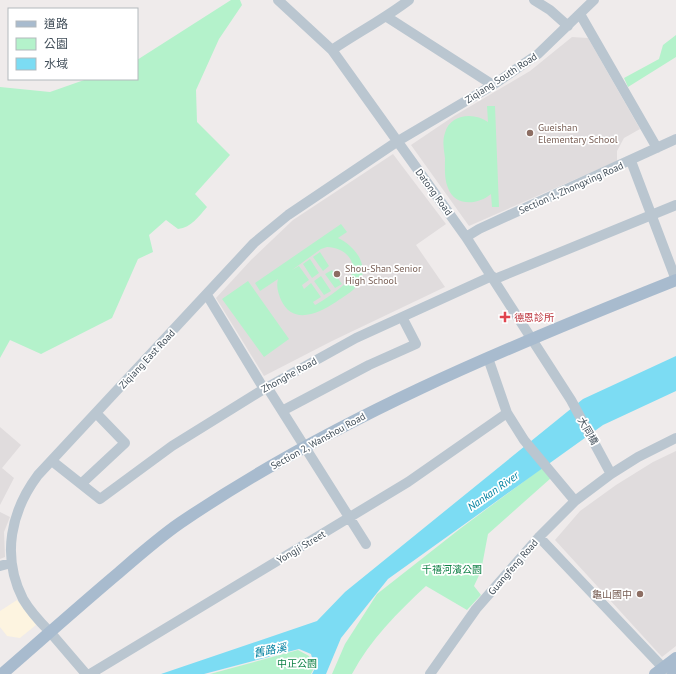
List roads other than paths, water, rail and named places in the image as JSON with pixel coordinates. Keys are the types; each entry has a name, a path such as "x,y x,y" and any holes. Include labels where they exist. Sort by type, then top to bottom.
{"main road":[{"name":"Section 2, Wanshou Road","path":"2,674 158,539 181,523 304,447 346,424 532,337 676,280"},
{"path":"665,672 676,658"},
{"path":"665,672 676,671"}],"street":[{"name":"Datong Road","path":"278,0 332,50 466,237 532,337 570,400"},
{"path":"332,50 386,17 409,0"},
{"path":"534,0 550,10 568,26"},
{"name":"Ziqiang South Road","path":"398,141 493,85 538,54 594,0"},
{"path":"580,14 657,148"},
{"path":"386,17 493,85"},
{"name":"Section 1, Zhongxing Road","path":"466,237 479,229 631,161 676,139"},
{"name":"Ziqiang East Road","path":"86,674 37,618 23,598 11,563 10,545 15,516 29,488 52,460 254,243 288,215 398,141"},
{"path":"631,161 676,280"},
{"name":"Zhonghe Road","path":"81,484 100,499 172,446 266,388 356,338 493,277 676,205"},
{"path":"207,295 282,411 348,519 366,544"},
{"path":"282,411 369,365 416,344 402,317"},
{"path":"488,358 507,413 524,440 575,501"},
{"name":"大同橋","path":"570,400 611,474"},
{"path":"52,460 81,484 124,443 96,413"},
{"name":"Yongji Street","path":"90,674 408,482 507,413"},
{"name":"Guangfeng Road","path":"430,674 476,610 539,537 575,501 611,474 638,457 676,438"},
{"path":"539,537 665,672"},
{"path":"0,566 11,563"}],"water":[{"path":"676,356 676,391 603,425 388,579 341,638 326,674 312,674 315,668 311,654 299,649 204,674 161,674 317,621 345,592 583,399"}],"place":[{"name":"Gueishan Elementary School","path":"530,133"},
{"name":"Shou-Shan Senior High School","path":"337,274"},
{"name":"德恩診所","path":"505,317"},
{"name":"龜山國中","path":"640,594"}],"water label":[{"name":"Nankan River","path":"493,491"},
{"name":"舊路溪","path":"270,650"}],"park label":[{"name":"千禧河濱公園","path":"452,569"},
{"name":"中正公園","path":"297,663"}]}
